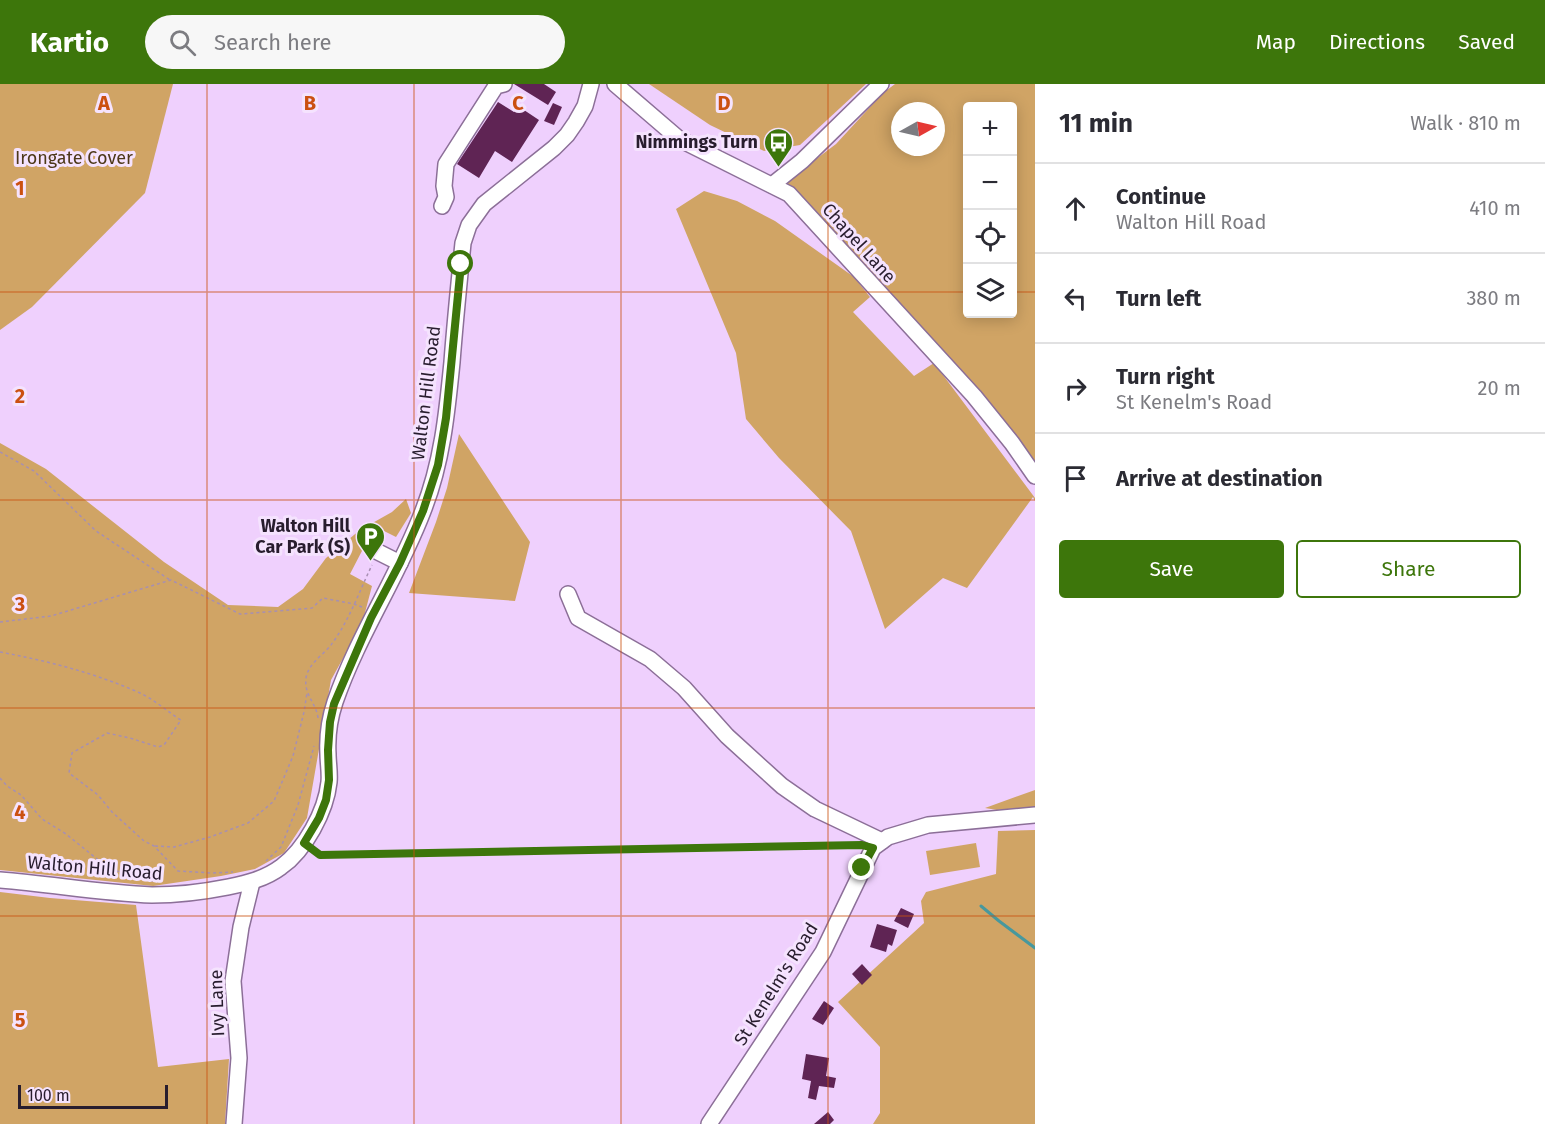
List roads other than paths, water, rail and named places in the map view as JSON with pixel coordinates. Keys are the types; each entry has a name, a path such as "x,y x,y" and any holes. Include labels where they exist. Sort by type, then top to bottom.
{"street":[{"path":"442,206 446,197 444,186 446,164 496,86 504,84"},
{"name":"Walton Hill Road","path":"0,880 155,895 203,892 252,882 281,868 294,857 319,818 326,800 329,780 330,722 334,704 371,618 400,563 423,511 438,465 446,418 463,243 469,225 484,204 567,135 585,106 591,84"},
{"name":"Chapel Lane","path":"615,84 679,139 789,195 974,396 1035,476"},
{"path":"772,185 801,161 881,84"},
{"path":"378,552 400,563"},
{"path":"568,594 578,618 650,659 684,688 727,736 782,786 815,809 877,845 888,837 928,825 1035,815"},
{"name":"St Kenelm's Road","path":"709,1124 823,952 877,845"},
{"name":"Ivy Lane","path":"234,1124 239,1058 233,981 241,927 252,882"}],"waterway":[{"path":"981,906 1035,948"}],"place":[{"name":"Nimmings Turn","path":"779,168"},
{"name":"Walton Hill Car Park (S)","path":"371,562"}],"park label":[{"name":"Irongate Cover","path":"74,158"}]}
